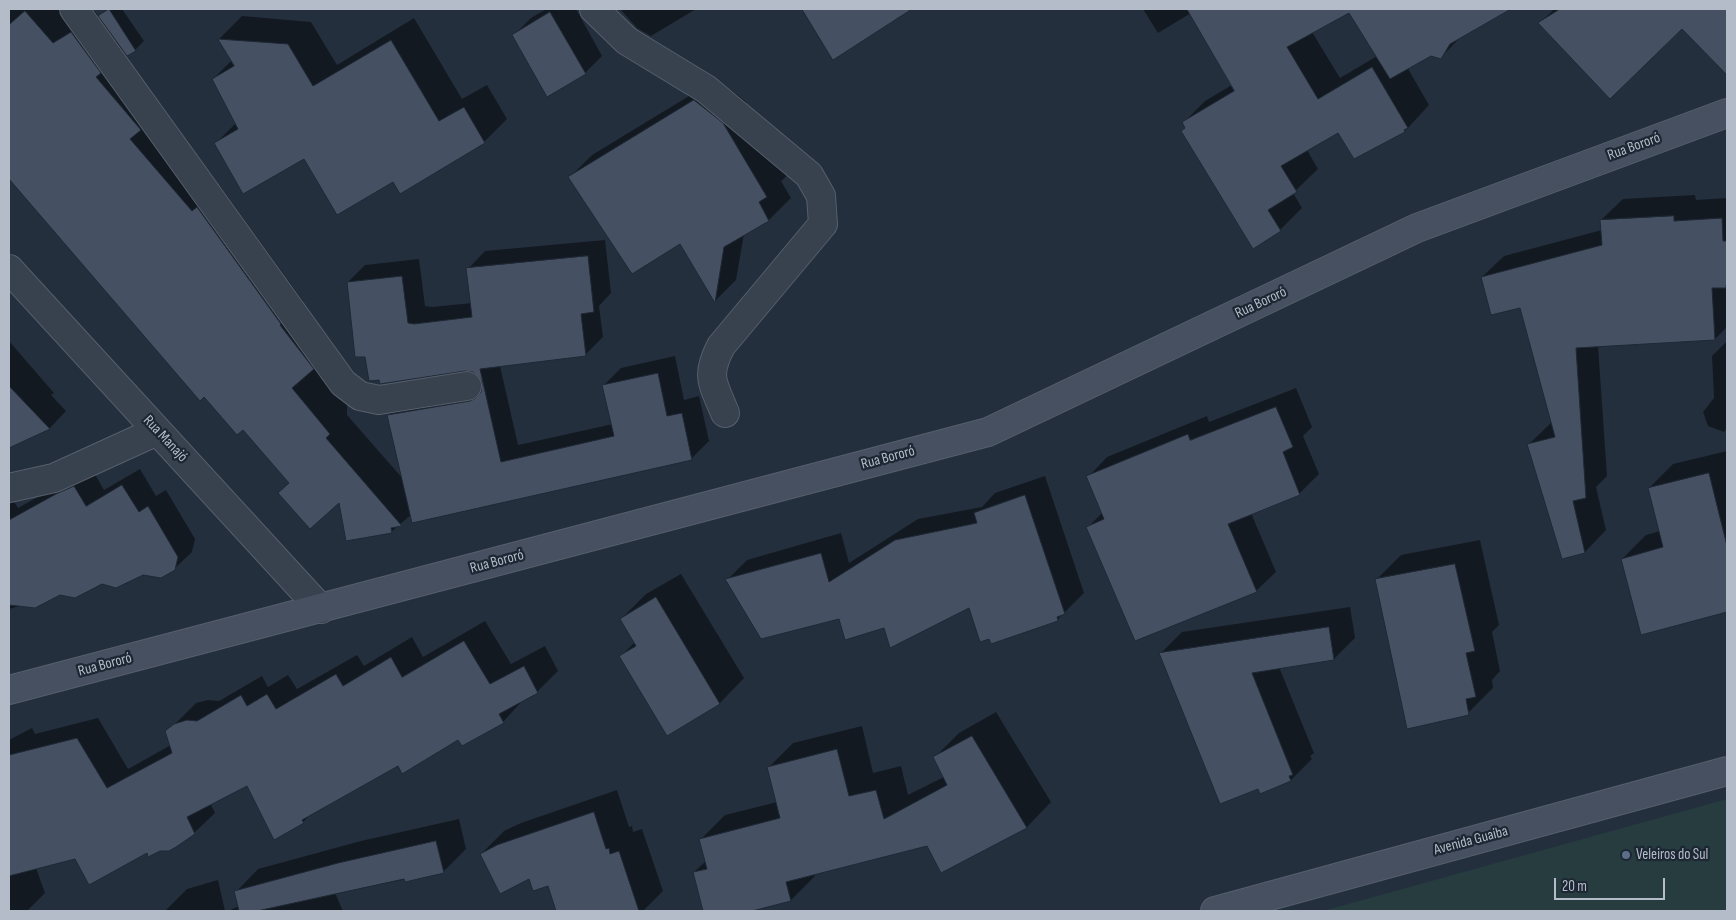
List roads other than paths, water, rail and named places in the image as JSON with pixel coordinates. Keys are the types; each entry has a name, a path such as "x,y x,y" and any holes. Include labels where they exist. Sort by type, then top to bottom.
{"street":[{"path":"74,9 343,383 360,396 379,400 467,386"},
{"path":"603,13 627,41 706,89 809,175 821,196 822,224 721,346 713,362 710,377 725,413"},
{"name":"Rua Bororó","path":"9,690 988,432 1417,228 1727,113"},
{"name":"Rua Manajó","path":"9,269 320,609"},
{"path":"9,488 54,478 158,431"},
{"name":"Avenida Guaíba","path":"1215,911 1727,771"}],"place":[{"name":"Veleiros do Sul","path":"1626,855"}]}
